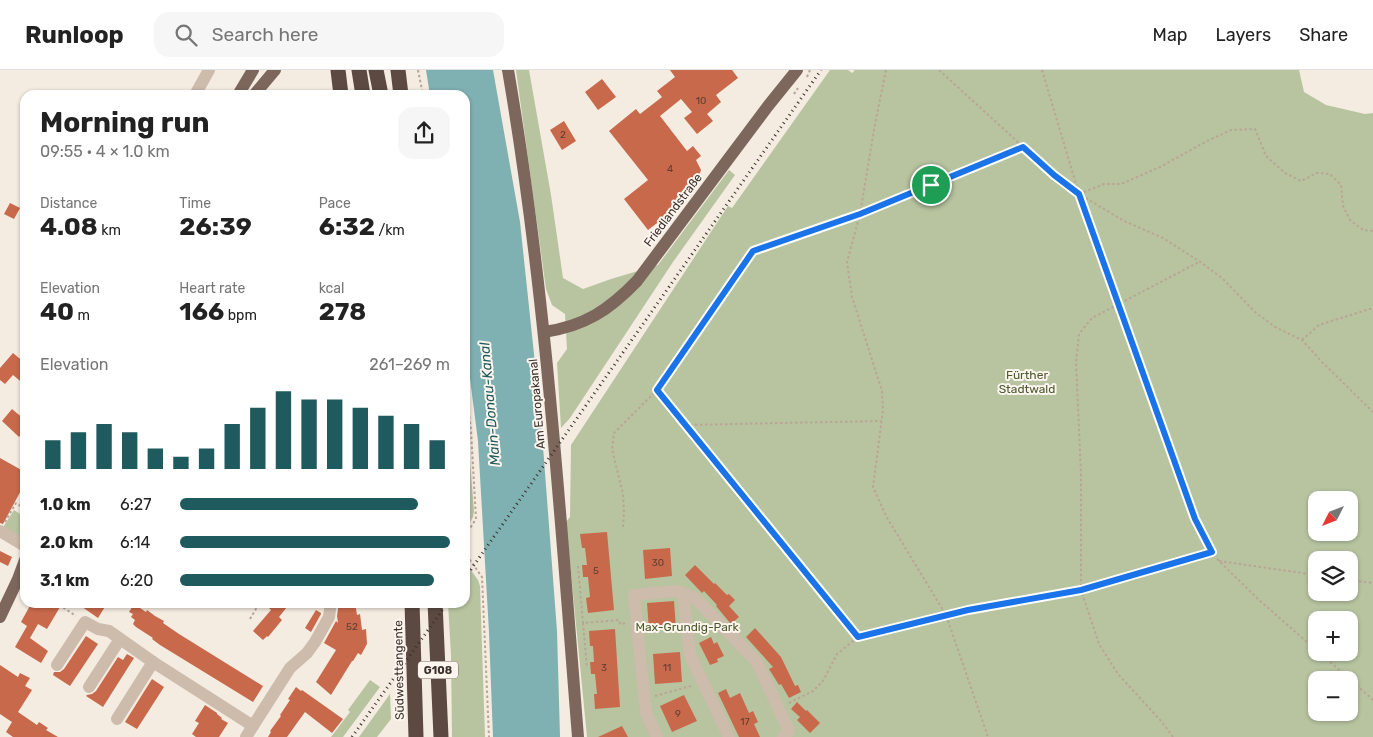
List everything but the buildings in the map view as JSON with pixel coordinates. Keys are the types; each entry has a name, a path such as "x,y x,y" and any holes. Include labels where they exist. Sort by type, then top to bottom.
{"highway":[{"path":"359,70 362,90"},
{"path":"376,70 380,90"},
{"path":"398,70 400,90"},
{"path":"337,73 341,90"},
{"name":"Südwesttangente","path":"412,608 416,737"},
{"name":"G108","path":"435,608 441,737"}],"main road":[{"path":"241,90 253,70"},
{"path":"258,90 275,70"},
{"name":"Am Europakanal","path":"508,70 526,188 544,332 578,737"},
{"name":"Friedlandstraße","path":"544,332 575,325 602,312 621,298 637,281 797,70"},
{"path":"0,617 20,574"}],"street":[{"path":"198,90 209,70"},
{"path":"2,527 20,542"},
{"path":"657,737 646,713 634,595 676,591 694,598 756,662 789,731 783,737"},
{"path":"683,593 690,655 729,737"},
{"path":"57,665 85,622 98,629 109,631 250,732 290,668 307,653 315,642 328,617 330,608"},
{"path":"89,687 120,639"},
{"path":"117,719 153,662"}],"path":[{"path":"418,70 422,90"},
{"path":"886,70 860,214 847,262 852,296 882,391 882,422 873,487 886,516 946,615 988,737"},
{"path":"939,70 1054,175 1079,194 1124,221 1163,238 1223,280 1255,312 1275,327 1302,340 1373,412"},
{"path":"1042,70 1079,194 1195,519 1212,552 1219,560 1258,599 1308,643"},
{"path":"1079,194 1104,184 1121,184 1160,167 1231,130 1255,129 1266,156 1285,173 1301,181 1317,173 1330,174 1341,185 1343,206 1350,220 1363,230 1373,231"},
{"path":"623,527 623,494 612,449 614,433 657,390 753,251 860,214 1023,147"},
{"path":"1174,737 1118,674 1099,644 1081,590 1080,474 1076,362 1079,334 1092,318 1199,262"},
{"path":"1302,340 1320,325 1373,308"},
{"path":"657,390 858,637"},
{"path":"470,422 476,519 470,528"},
{"path":"686,425 882,422"},
{"path":"2,527 16,503 20,506"},
{"path":"778,708 813,691 823,681 839,652 858,637 968,610 1081,590 1212,552"},
{"path":"470,560 482,577 489,737"},
{"path":"1219,560 1308,574"},
{"path":"578,566 587,668"},
{"path":"1358,581 1373,583"},
{"path":"64,608 85,622"},
{"path":"250,619 256,608"},
{"path":"583,623 619,620 620,624 636,623"},
{"path":"1329,661 1373,700"},
{"path":"644,699 703,683"}],"green space":[{"path":"516,70 529,70 551,195 563,278 583,289 658,265 729,170 735,175 673,262 570,418 561,428 557,363 567,349 565,314 552,305 546,289"},
{"name":"Fürther Stadtwald","path":"830,70 848,70 852,73 855,70 1299,70 1304,92 1326,105 1365,114 1373,113 1373,737 587,737 566,522 570,517 571,445 728,206 732,208"},
{"path":"470,461 474,511 470,522"},
{"path":"14,510 20,514 20,539 2,529"},
{"path":"470,569 480,586 485,737 452,737 448,608 470,608"},
{"path":"370,680 380,687 343,737 331,737 350,712 348,710"},
{"path":"390,694 391,719 377,737 359,737"}],"water":[{"name":"Main-Donau-Kanal","path":"426,70 493,70 520,222 541,420 557,631 560,737 493,737 478,441 470,379 470,90 429,90"}],"railway":[{"path":"470,571 821,70"},
{"path":"352,737 444,608"}],"route":[{"path":"1023,147 1054,175 1079,194 1195,519 1212,552 1081,590 968,610 858,637 657,390 753,251 860,214 931,185 1023,147"}],"park label":[{"name":"Max-Grundig-Park","path":"687,627"}]}
